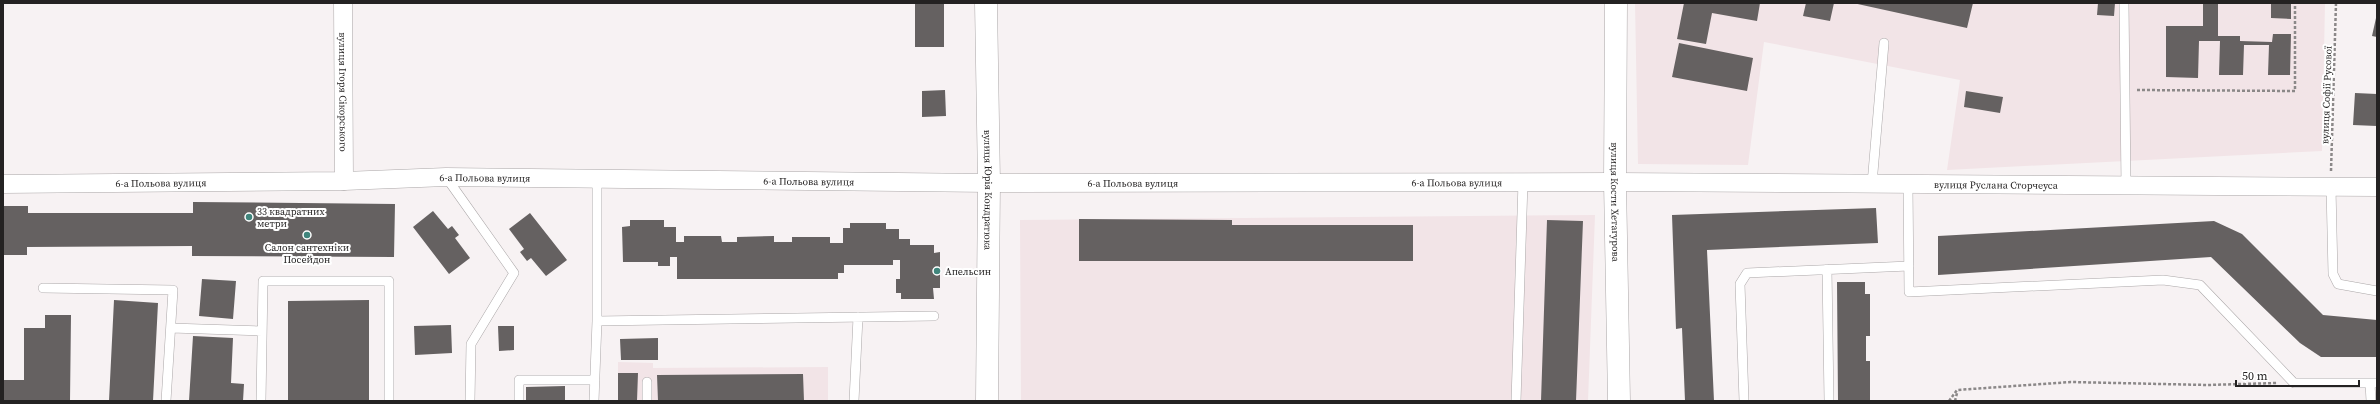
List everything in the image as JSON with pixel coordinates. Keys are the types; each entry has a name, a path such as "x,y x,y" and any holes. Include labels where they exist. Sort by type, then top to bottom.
{"street":[{"name":"вулиця Ігоря Сікорського","path":"344,3 344,181"},
{"name":"вулиця Юрія Кондратюка","path":"986,3 989,183 987,401"},
{"name":"вулиця Кости Хетагурова","path":"1616,3 1615,182 1619,401"},
{"name":"6-а Польова вулиця","path":"3,184 344,181 446,177 989,183 1615,182"},
{"name":"вулиця Руслана Сторчеуса","path":"1615,182 2331,188 2377,187"}],"lane":[{"path":"2124,3 2126,186"},
{"path":"1872,184 1884,43"},
{"path":"446,177 514,274 471,344 470,401"},
{"path":"594,401 597,178"},
{"path":"1516,401 1523,182"},
{"path":"1908,185 1909,292 2163,280 2200,285 2294,383 2374,383 2371,401"},
{"path":"2331,188 2333,274 2338,284 2377,292"},
{"path":"1744,401 1740,284 1747,273 1909,266"},
{"path":"1827,269 1829,401"},
{"path":"260,401 263,281 389,281 389,401"},
{"path":"43,288 173,290 166,401"},
{"path":"596,321 934,316"},
{"path":"854,401 858,317"},
{"path":"171,328 262,331"},
{"path":"519,401 519,380 595,380"},
{"path":"647,382 647,401"}],"path":[{"path":"2125,90 2295,91 2295,3"},
{"name":"вулиця Софії Русової","path":"2331,188 2336,3"},
{"path":"1949,401 1957,390 2071,382 2207,385 2294,383"},
{"path":"1955,401 1957,390"}],"shaded area":[{"path":"1635,3 2325,3 2322,151 1947,170 1960,80 1764,42 1748,165 1638,164"},
{"path":"1595,215 1588,401 1021,401 1020,220"},
{"path":"618,362 653,363 653,368 828,367 828,401 618,401"}],"building":[{"path":"915,3 944,3 944,47 915,47"},
{"path":"1684,3 1760,3 1757,21 1712,13 1706,44 1677,39"},
{"path":"1806,3 1834,3 1830,21 1803,16"},
{"path":"1853,3 1973,3 1967,28"},
{"path":"2098,3 2115,3 2114,16 2097,15"},
{"path":"2203,3 2218,3 2218,36 2240,36 2240,41 2272,42 2273,34 2291,34 2290,75 2268,75 2269,45 2244,45 2243,75 2219,75 2220,41 2199,41 2198,78 2166,77 2166,26 2203,26"},
{"path":"2271,3 2291,3 2291,19 2271,18"},
{"path":"2377,18 2377,37 2372,36"},
{"path":"1679,43 1753,58 1747,91 1672,77"},
{"path":"945,90 946,116 922,117 922,91"},
{"path":"1966,91 2003,97 2000,113 1964,107"},
{"path":"2355,93 2377,94 2377,126 2353,125"},
{"path":"193,202 395,204 394,257 192,256 192,246 27,247 27,255 4,255 4,206 28,206 28,213 193,213"},
{"path":"1876,208 1878,243 1707,250 1714,401 1685,401 1682,328 1676,329 1672,215"},
{"path":"433,211 448,229 452,226 459,235 455,238 470,258 449,274 413,227"},
{"path":"530,213 567,260 546,276 531,258 527,261 520,252 524,249 509,229"},
{"path":"1079,219 1232,220 1232,225 1413,225 1413,261 1079,261"},
{"path":"630,220 664,220 664,227 676,227 676,242 684,242 684,236 721,236 722,242 737,242 737,237 774,236 774,242 792,242 792,237 830,237 830,243 843,243 843,228 850,228 850,223 886,223 886,229 899,229 899,239 910,239 910,245 934,245 934,253 940,252 940,288 933,288 934,299 901,299 901,293 896,293 896,279 900,279 900,260 893,260 893,265 844,265 844,273 838,273 838,279 677,279 677,257 670,257 670,266 658,266 658,262 623,262 622,227 630,226"},
{"path":"1547,220 1583,221 1576,401 1541,401"},
{"path":"2214,221 2242,234 2323,315 2377,320 2377,357 2321,357 2300,343 2211,257 1938,275 1938,236"},
{"path":"202,279 236,281 233,319 199,316"},
{"path":"1837,282 1865,282 1865,294 1870,294 1870,336 1866,336 1866,361 1870,361 1870,401 1838,401"},
{"path":"114,300 158,303 153,401 109,401"},
{"path":"369,300 369,401 288,401 288,301"},
{"path":"45,315 71,315 70,401 3,401 3,380 24,380 24,328 45,328"},
{"path":"451,325 452,353 415,355 414,326"},
{"path":"498,326 514,326 514,350 499,351"},
{"path":"193,336 233,338 231,383 244,384 243,401 189,401"},
{"path":"658,338 658,360 621,360 620,339"},
{"path":"618,373 638,373 637,401 618,401"},
{"path":"803,374 804,401 658,401 657,375"},
{"path":"565,386 565,401 526,401 526,387"}],"place":[{"name":"33 квадратних метри","path":"249,217"},
{"name":"Салон сантехніки Посейдон","path":"307,235"},
{"name":"Апельсин","path":"937,271"}]}
